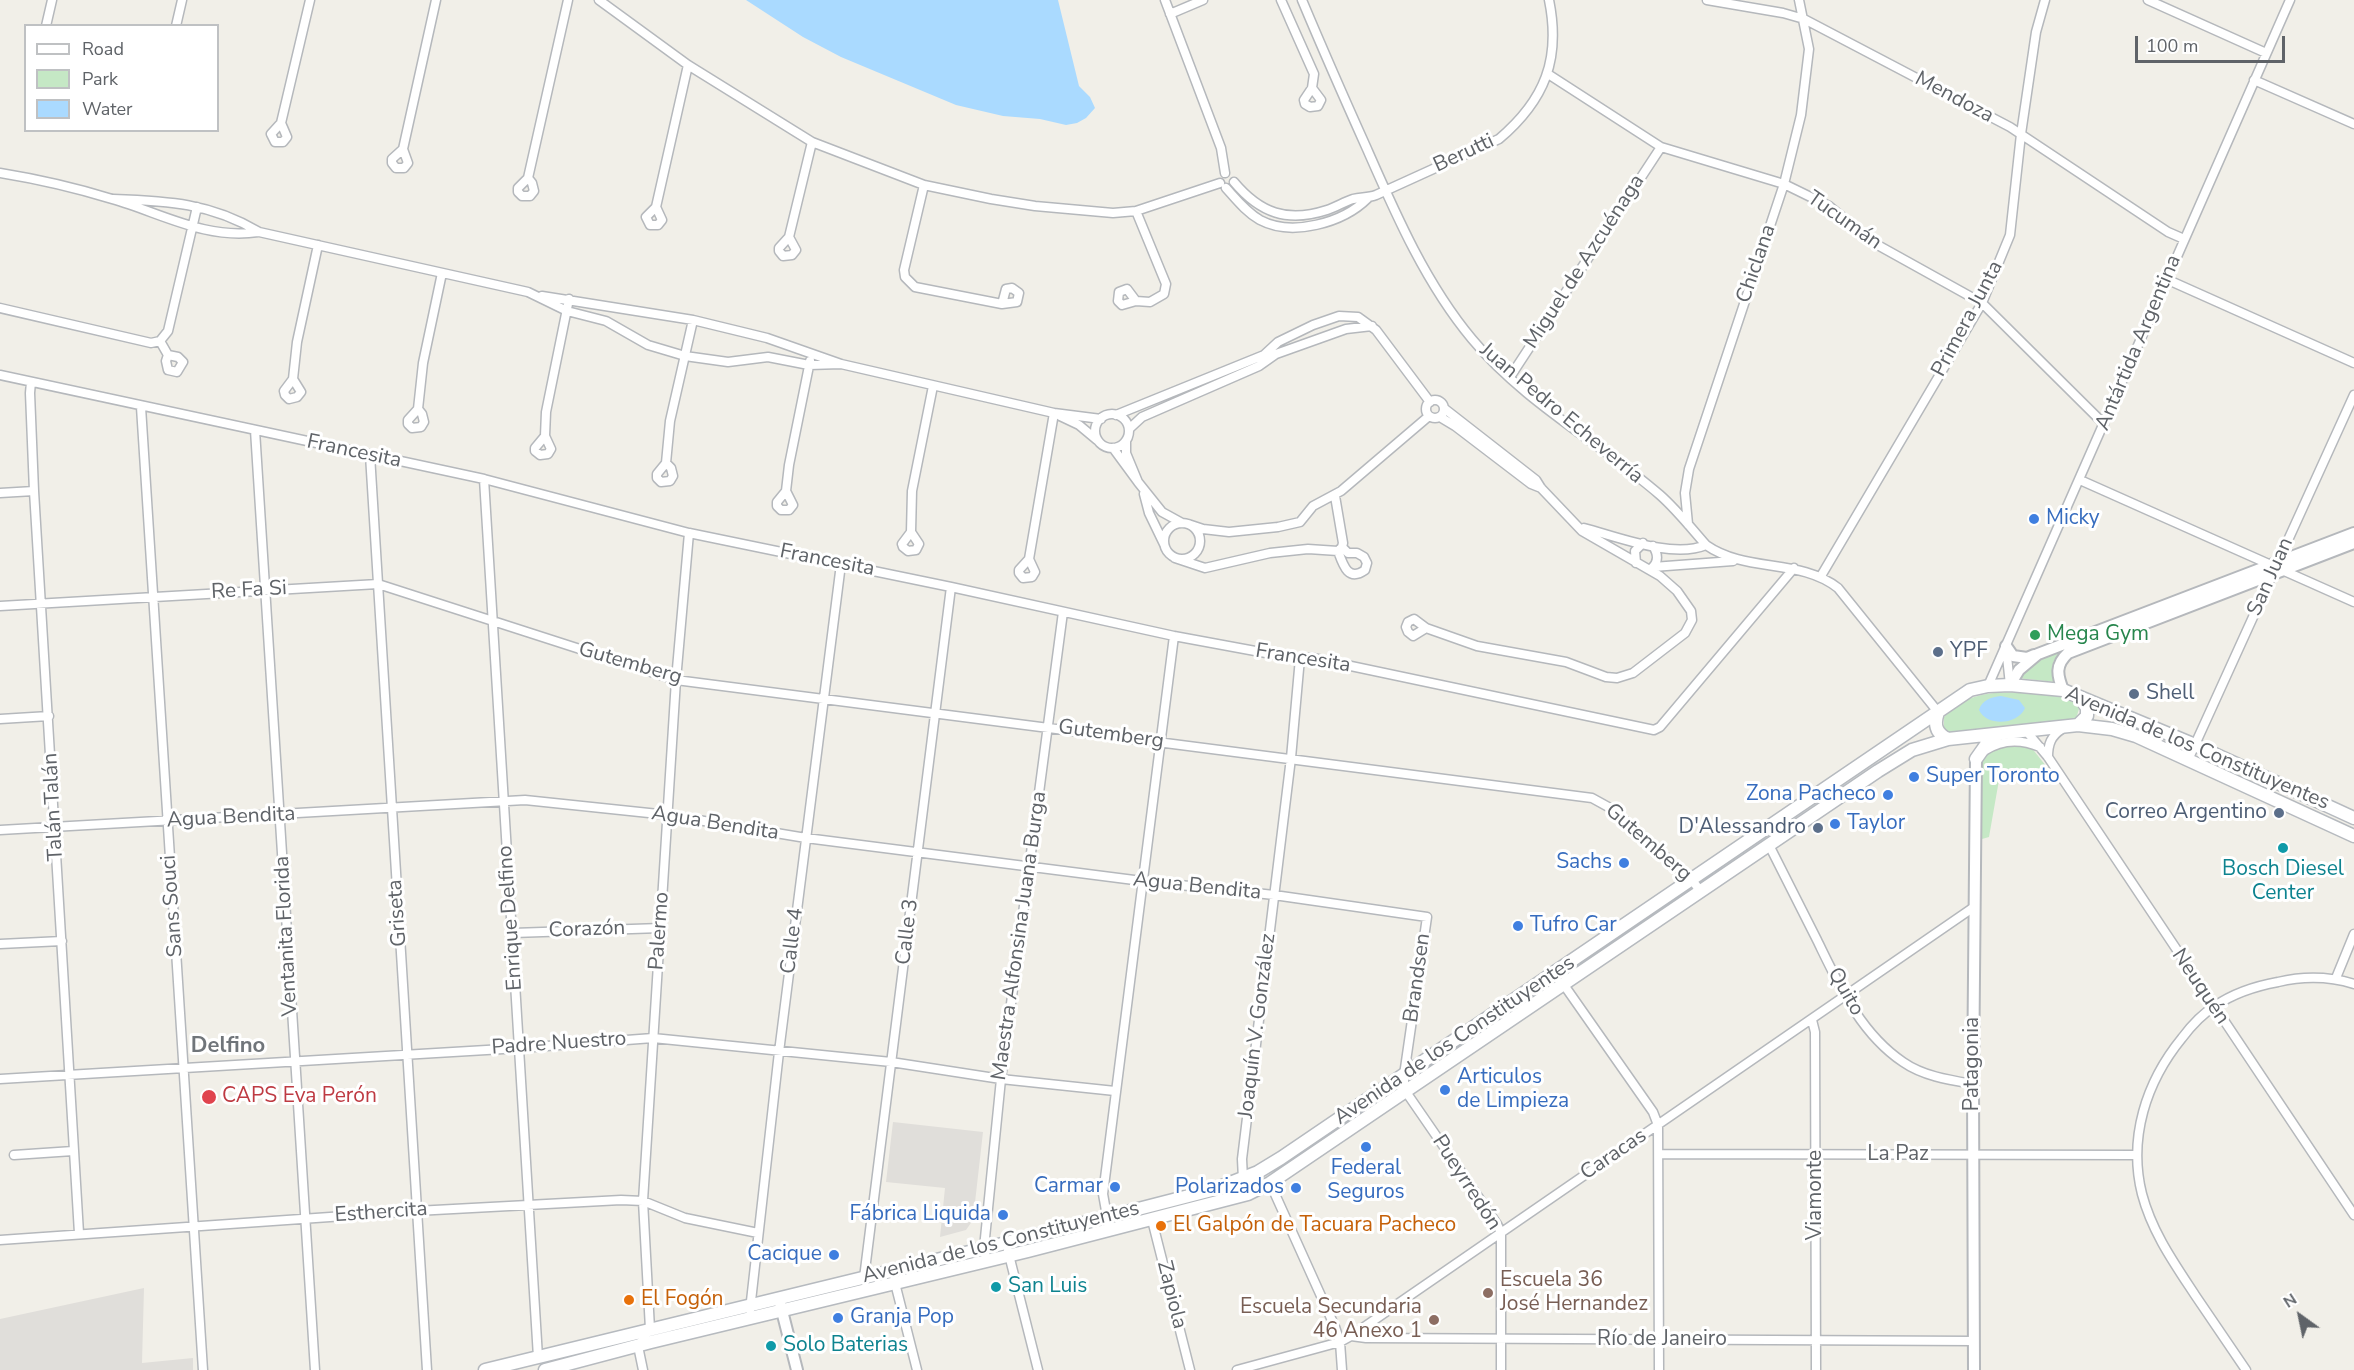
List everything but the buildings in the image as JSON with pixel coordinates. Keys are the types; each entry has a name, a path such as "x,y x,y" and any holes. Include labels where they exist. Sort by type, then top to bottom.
{"main road":[{"name":"Avenida de los Constituyentes","path":"485,1370 1006,1243 1212,1190 1243,1179 1270,1165 1404,1076 1970,690 2010,685 2063,690 2195,745 2354,818"},
{"path":"2078,725 2087,716 2087,708 2080,697"},
{"path":"1938,712 1936,727 1938,732 1948,739"},
{"name":"Avenida de los Constituyentes","path":"545,1370 1111,1231 1248,1194 1270,1183 1406,1092 1901,755 1921,746 1948,739 2062,729 2078,725 2126,733 2354,836"},
{"path":"1976,759 1988,742 1999,735"},
{"path":"1962,739 1969,743 1976,759"}],"street":[{"path":"46,24 52,0"},
{"path":"176,24 182,0"},
{"path":"281,123 310,0"},
{"path":"403,149 436,0"},
{"path":"528,178 568,0"},
{"path":"599,0 688,65 812,142 924,185 991,199 1100,213 1136,211 1223,186 1231,187 1234,182"},
{"path":"1165,0 1221,148 1225,173"},
{"path":"1170,14 1203,0"},
{"path":"1281,0 1314,74 1312,88"},
{"name":"Juan Pedro Echeverría","path":"1302,0 1385,190 1435,287 1472,339 1510,377 1659,494 1706,545 1738,561 1794,568 1821,576 1844,594 1938,712"},
{"name":"Berutti","path":"1368,198 1499,139 1512,128 1529,106 1548,74 1554,32 1550,0"},
{"name":"Mendoza","path":"1707,0 1783,13 1804,19 2021,134 2168,232 2184,239"},
{"name":"Chiclana","path":"1688,524 1685,493 1689,469 1785,184 1801,114 1809,50 1799,0"},
{"name":"Primera Junta","path":"1821,576 1982,303 2010,235 2021,134 2036,32 2045,0"},
{"path":"2148,0 2266,53"},
{"name":"Antártida Argentina","path":"1988,686 2290,0"},
{"path":"656,207 688,65"},
{"name":"Tucumán","path":"1548,74 1661,147 1785,184 1829,206 1874,243 1982,303 2104,424"},
{"path":"2254,80 2354,124"},
{"path":"789,237 812,142"},
{"name":"Miguel de Azcuénaga","path":"1510,377 1661,147"},
{"path":"0,167 16,176"},
{"path":"0,173 113,199 193,228 243,234 259,232"},
{"path":"1225,173 1232,174 1234,182 1256,203 1264,209 1281,215 1310,215 1354,199 1368,198"},
{"path":"1225,173 1220,178 1223,186 1240,204 1259,220 1287,227 1300,227 1333,219 1359,208 1368,198"},
{"path":"924,185 904,270 905,278 915,287 1002,304"},
{"path":"113,199 158,201 197,207 227,214 259,232 538,296 693,320 767,339 841,364 1054,413 1101,419 1269,355 1346,329 1372,326"},
{"path":"0,308 151,343 160,341 168,331 197,207"},
{"path":"1136,211 1166,284 1164,294 1156,300 1144,303 1136,301"},
{"path":"293,380 297,342 318,245"},
{"path":"418,409 423,363 442,273"},
{"path":"2166,279 2354,363"},
{"path":"538,296 567,311 606,321 648,345 685,356 728,362 768,357 809,365 841,364"},
{"path":"545,436 554,368 569,299"},
{"path":"1175,558 1187,559 1196,552 1200,541 1197,531 1162,512 1138,482 1126,453 1126,440 1129,429 1142,417 1259,366 1278,342 1287,336 1339,316 1358,317 1372,326 1430,402"},
{"path":"666,463 670,421 693,320"},
{"path":"160,341 168,355"},
{"path":"786,491 792,445 811,354"},
{"name":"Francesita","path":"0,375 484,479 689,533 951,586 1174,636 1300,658 1314,658 1658,729 1794,568"},
{"name":"Talán Talán","path":"31,382 34,490 79,1233"},
{"path":"911,532 914,474 933,386"},
{"name":"San Juan","path":"2188,760 2354,395"},
{"path":"1438,400 1443,404 1442,413 1434,418 1429,416 1426,410 1430,402 1438,400"},
{"name":"Sans Souci","path":"141,407 203,1370"},
{"path":"1054,413 1079,425 1108,448 1119,447 1126,440"},
{"path":"1029,559 1054,413"},
{"path":"1442,413 1455,426 1531,484 1541,488 1576,526 1636,563 1651,568 1738,561"},
{"path":"1116,415 1125,420 1129,429"},
{"path":"1165,546 1165,535 1177,524 1229,532 1290,526 1305,519 1313,506 1335,496 1429,416"},
{"path":"1099,442 1095,427 1101,419"},
{"name":"Ventanita Florida","path":"255,430 315,1370"},
{"path":"1113,448 1138,482"},
{"name":"Griseta","path":"370,455 427,1370"},
{"name":"Enrique Delfino","path":"484,479 538,1357"},
{"path":"2080,480 2354,602"},
{"path":"0,493 34,490"},
{"path":"1143,491 1149,513 1167,551 1175,558 1205,568 1270,553 1308,549 1340,549 1343,538 1335,496"},
{"path":"1576,526 1673,550 1689,550 1706,545"},
{"name":"Palermo","path":"650,1329 642,1201 676,680 689,533"},
{"path":"2063,690 2058,679 2058,667 2060,661 2068,653 2354,533"},
{"path":"1636,563 1635,551 1642,543"},
{"path":"2006,646 2013,656 2020,658 2038,654 2276,567 2354,543"},
{"path":"1651,568 1658,555 1653,546"},
{"name":"Calle 4","path":"750,1318 749,1304 779,1052 841,564"},
{"path":"1426,628 1477,646 1566,662 1606,677 1624,677 1647,664 1685,633 1692,620 1691,611 1677,591 1651,568"},
{"name":"Re Fa Si","path":"0,606 378,584 492,622"},
{"name":"Calle 3","path":"864,1278 951,586"},
{"name":"Maestra Alfonsina Juana Burga","path":"987,1261 984,1248 1001,1078 1063,612"},
{"name":"Gutemberg","path":"492,622 676,680 935,714 1048,726 1592,798 1612,808 1692,880 1701,892"},
{"path":"1111,1231 1106,1217 1103,1194 1174,636"},
{"path":"2006,646 2010,685"},
{"path":"2010,685 2019,670 2038,654"},
{"name":"Joaquín V. González","path":"1243,1179 1242,1159 1291,758 1300,658"},
{"path":"0,719 49,716"},
{"path":"2048,757 2051,740 2062,729"},
{"name":"Neuquén","path":"2027,732 2048,757 2354,1215"},
{"path":"1976,759 1991,746 2015,741 2026,741 2040,747"},
{"name":"Patagonia","path":"1974,1370 1973,1084 1976,759"},
{"name":"Agua Bendita","path":"0,830 525,800 668,815 806,838 1142,881 1274,895 1427,917"},
{"name":"Quito","path":"1769,845 1845,997 1874,1037 1904,1064 1947,1080 1973,1084"},
{"name":"Caracas","path":"1237,1370 1340,1342 1351,1336 1974,907"},
{"name":"Brandsen","path":"1404,1076 1427,917"},
{"name":"Corazón","path":"513,933 661,927"},
{"path":"2336,978 2354,934"},
{"path":"0,944 62,941"},
{"path":"2246,1370 2160,1240 2142,1195 2136,1155 2140,1119 2159,1069 2186,1034 2214,1006 2257,986 2306,978 2336,978 2354,984"},
{"path":"1564,985 1653,1112 1658,1125 1659,1370"},
{"name":"Viamonte","path":"1812,1020 1815,1032 1816,1370"},
{"name":"Padre Nuestro","path":"0,1079 653,1038 891,1062 1115,1091"},
{"name":"Pueyrredón","path":"1404,1076 1406,1092 1497,1224 1500,1233 1501,1370"},
{"path":"14,1155 73,1151"},
{"name":"La Paz","path":"1659,1154 2136,1155"},
{"path":"1270,1183 1340,1342 1342,1370"},
{"name":"Esthercita","path":"0,1240 416,1210 621,1200 642,1201 685,1218 758,1233"},
{"name":"Zapiola","path":"1152,1220 1190,1370"},
{"path":"1006,1243 1038,1370"},
{"path":"895,1283 916,1370"},
{"path":"779,1298 797,1370"},
{"path":"643,1370 638,1346 650,1329"},
{"name":"Río de Janeiro","path":"1351,1336 1366,1338 1974,1341"}],"shaded area":[{"path":"893,1122 983,1132 973,1220 966,1230 940,1237 945,1188 886,1182"},
{"path":"144,1288 142,1363 193,1358 193,1370 0,1370 0,1319"}],"green space":[{"path":"2067,648 2058,655 2053,663 2052,671 2056,682 2017,678 2042,656"},
{"path":"2027,692 2053,695 2065,698 2079,709 2076,719 2068,721 1949,732 1944,728 1944,717 1954,707 1980,695"},
{"path":"2014,743 2031,747 2046,766 2036,771 1999,780 1989,837 1982,839 1981,759 1990,749"}],"water":[{"path":"746,0 1058,0 1079,86 1090,97 1095,108 1086,118 1066,125 1040,119 1003,116 956,105 841,57 803,37"},
{"path":"2001,696 2019,700 2025,708 2021,714 2002,722 1983,715 1979,710 1982,704 1990,698"}],"place":[{"name":"Micky","path":"2034,519"},
{"name":"Mega Gym","path":"2035,635"},
{"name":"YPF","path":"1938,652"},
{"name":"Shell","path":"2134,694"},
{"name":"Super Toronto","path":"1914,777"},
{"name":"Zona Pacheco","path":"1888,795"},
{"name":"Correo Argentino","path":"2279,813"},
{"name":"Taylor","path":"1835,824"},
{"name":"D'Alessandro","path":"1818,828"},
{"name":"Bosch Diesel Center","path":"2283,848"},
{"name":"Sachs","path":"1624,863"},
{"name":"Tufro Car","path":"1518,926"},
{"name":"Articulos de Limpieza","path":"1445,1090"},
{"name":"CAPS Eva Perón","path":"209,1097"},
{"name":"Federal Seguros","path":"1366,1147"},
{"name":"Carmar","path":"1115,1187"},
{"name":"Polarizados","path":"1296,1188"},
{"name":"Fábrica Liquida","path":"1003,1215"},
{"name":"El Galpón de Tacuara Pacheco","path":"1161,1226"},
{"name":"Cacique","path":"834,1255"},
{"name":"San Luis","path":"996,1287"},
{"name":"Escuela 36 José Hernandez","path":"1488,1293"},
{"name":"El Fogón","path":"629,1300"},
{"name":"Granja Pop","path":"838,1318"},
{"name":"Escuela Secundaria 46 Anexo 1","path":"1434,1320"},
{"name":"Solo Baterias","path":"771,1346"}],"district":[{"name":"Delfino","path":"228,1047"}]}
